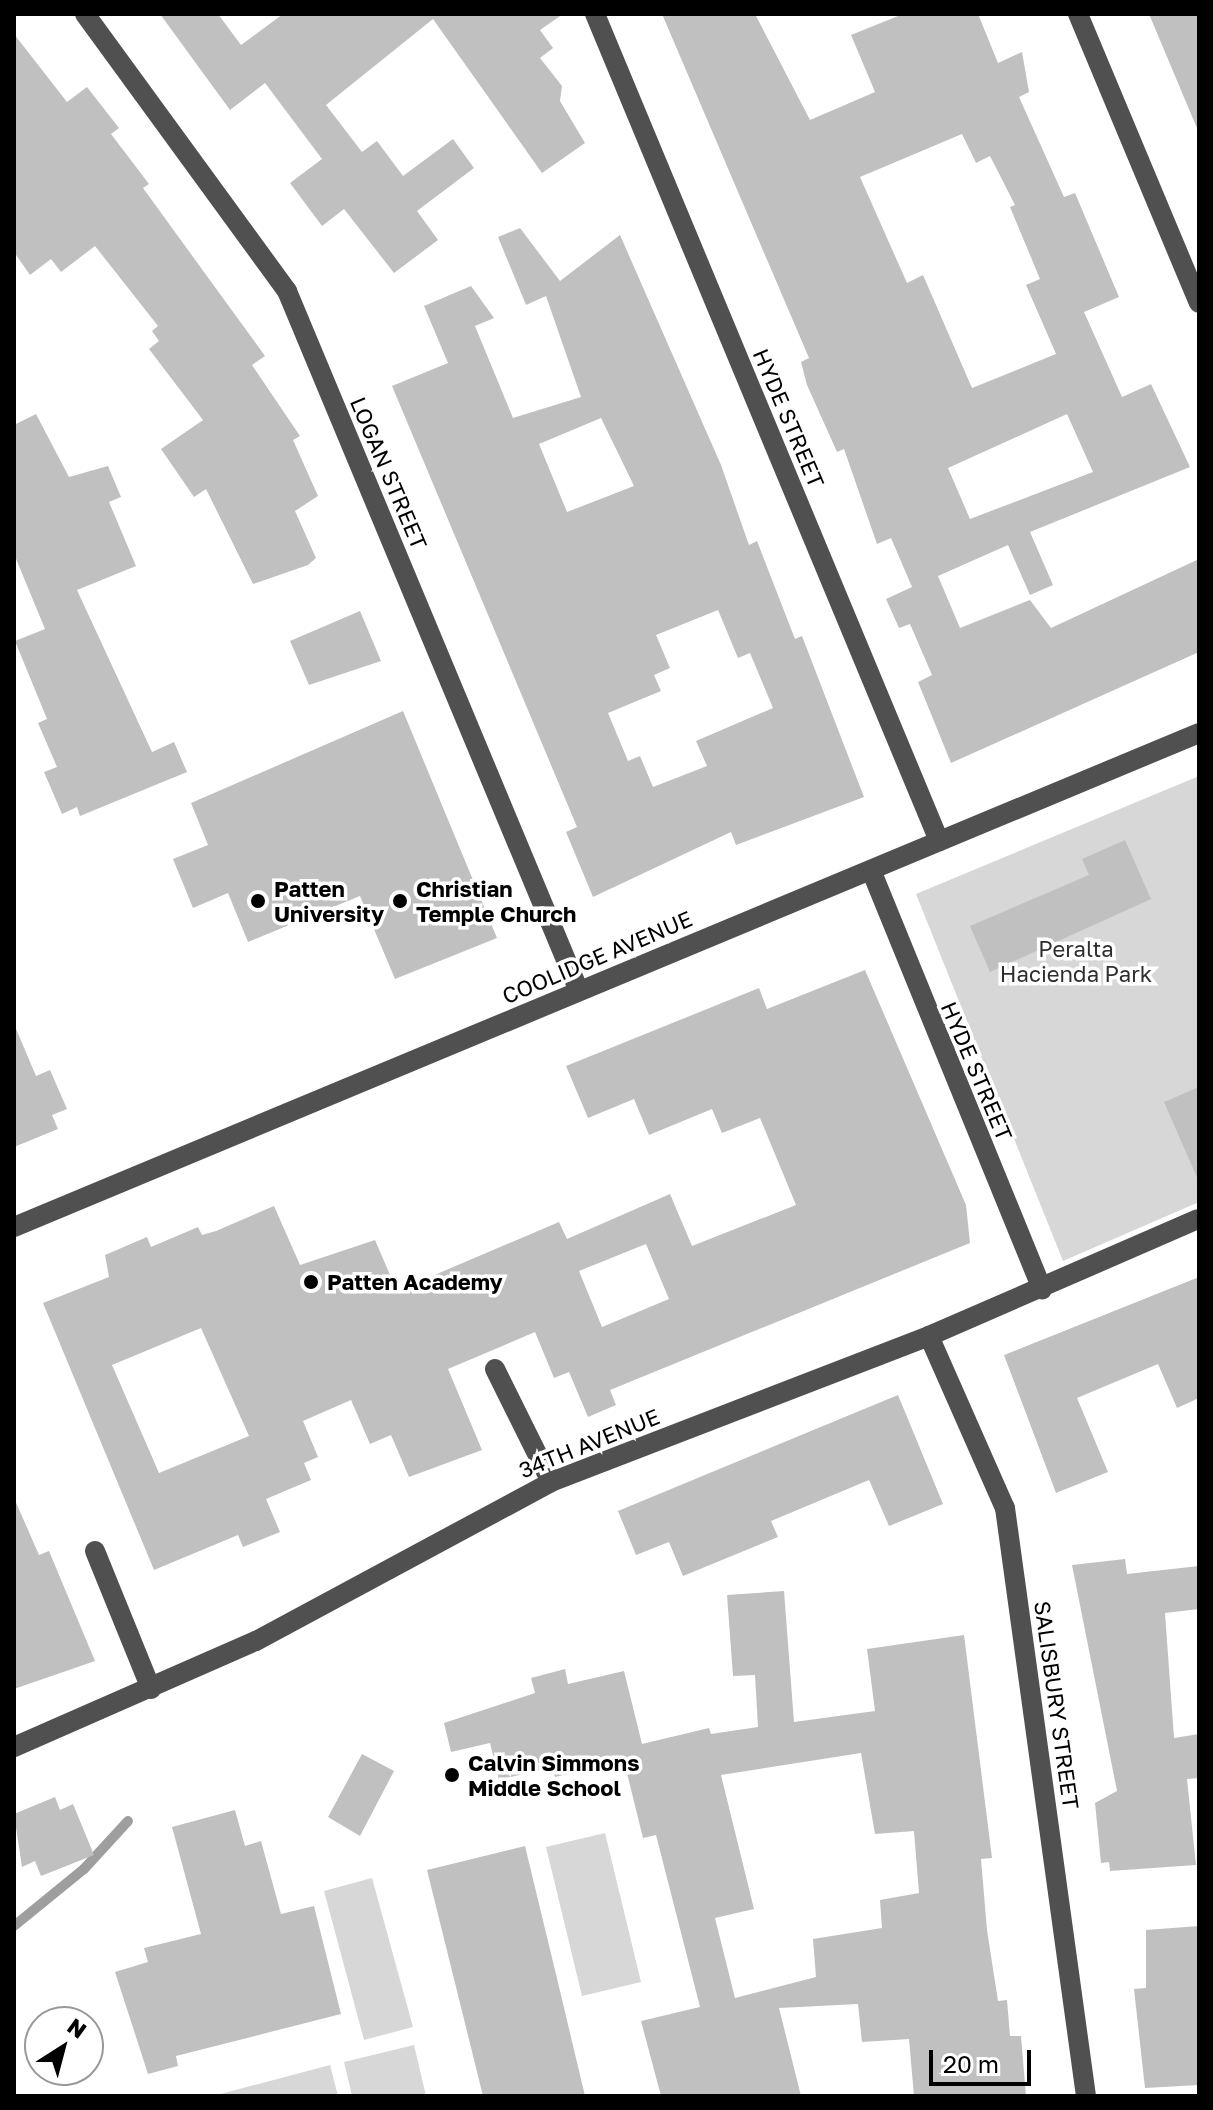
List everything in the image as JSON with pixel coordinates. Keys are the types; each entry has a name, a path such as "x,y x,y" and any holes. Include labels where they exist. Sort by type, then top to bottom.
{"street":[{"name":"LOGAN STREET","path":"85,14 287,291 579,991"},
{"name":"HYDE STREET","path":"595,14 939,841"},
{"path":"1078,14 1199,303"},
{"name":"COOLIDGE AVENUE","path":"14,1227 1199,733"},
{"name":"HYDE STREET","path":"871,870 1042,1290"},
{"name":"34TH AVENUE","path":"14,1747 151,1689 551,1482 929,1336 1042,1290 1198,1219"},
{"name":"SALISBURY STREET","path":"929,1336 1005,1508 1086,2096"},
{"path":"495,1369 551,1482"},
{"path":"95,1551 151,1689"}],"green space":[{"name":"Peralta Hacienda Park","path":"1199,776 1199,1202 1063,1261 916,894"},
{"path":"605,1833 641,1982 582,1996 546,1847"},
{"path":"372,1878 413,2027 364,2040 324,1891"},
{"path":"414,2045 426,2096 352,2096 344,2062"},
{"path":"330,2065 338,2096 213,2096"}],"building":[{"path":"160,14 218,14 241,45 283,14 563,14 540,30 553,48 540,58 562,86 560,101 585,143 542,173 433,19 326,105 362,152 377,141 403,176 453,139 474,168 417,211 438,240 394,273 344,209 322,226 290,183 322,159 265,83 230,110"},
{"path":"662,14 755,14 810,120 875,92 851,35 903,14 978,14 998,63 1022,52 1029,92 1019,97 1064,197 1075,193 1119,297 1084,312 1122,397 1151,384 1190,467 1030,532 1053,585 1030,595 1008,545 938,576 960,628 1030,600 1051,628 1199,559 1199,652 951,763 918,682 932,675 910,624 899,628 886,599 912,587 891,538 877,544 844,449 837,452 807,385 801,362 809,358","holes":["962,134 976,163 990,156 1015,205 1010,207 1040,279 1026,285 1056,354 972,388 923,275 907,283 860,177","1067,414 1093,472 970,519 948,468"]},
{"path":"1149,14 1199,14 1199,133"},
{"path":"14,34 67,102 87,87 119,128 111,134 149,184 143,188 265,356 252,365 300,436 293,440 318,496 295,511 316,558 308,565 253,584 206,489 194,497 161,449 203,420 149,349 159,341 152,331 158,326 95,246 61,272 51,259 30,275 14,252"},
{"path":"520,228 560,281 620,235 721,465 749,545 757,541 795,639 802,636 864,797 736,845 731,832 593,897 566,832 577,827 392,386 448,363 424,306 471,286 494,318 475,326 513,418 581,397 546,296 526,305 498,237","holes":["601,418 634,486 567,512 539,444","718,610 738,658 750,653 773,708 696,741 707,766 653,787 640,756 628,761 608,713 661,691 654,675 670,668 656,635"]},
{"path":"36,414 69,477 108,466 121,497 109,502 136,566 77,590 152,752 174,742 187,772 80,816 77,807 62,814 44,772 57,767 38,723 47,719 15,641 45,629 14,554 14,425"},
{"path":"360,611 381,661 309,685 290,641"},
{"path":"403,711 497,938 395,979 360,896 248,942 228,893 193,908 173,859 208,845 191,803"},
{"path":"1125,840 1151,899 990,972 970,926 1089,875 1082,859"},
{"path":"865,970 966,1205 970,1243 610,1390 616,1405 588,1417 569,1372 554,1378 535,1332 448,1369 482,1450 409,1477 391,1435 370,1444 351,1400 303,1421 318,1457 304,1463 311,1480 266,1499 280,1532 243,1547 238,1535 154,1570 43,1303 109,1277 105,1255 147,1237 151,1247 198,1227 202,1235 274,1206 300,1265 375,1240 397,1291 559,1222 567,1239 670,1194 692,1246 796,1205 760,1118 722,1133 712,1109 649,1135 634,1099 588,1118 566,1066 759,988 767,1009","holes":["646,1244 669,1299 602,1327 579,1271","201,1328 249,1436 159,1473 112,1365"]},
{"path":"14,1024 36,1076 50,1070 67,1109 52,1115 58,1129 14,1147"},
{"path":"1199,1087 1199,1182 1164,1102"},
{"path":"1199,1277 1199,1398 1177,1408 1158,1364 1077,1398 1108,1472 1056,1493 1004,1355"},
{"path":"898,1395 943,1504 889,1526 869,1480 771,1521 778,1537 683,1576 669,1542 636,1555 618,1511"},
{"path":"14,1498 39,1555 49,1551 95,1661 14,1689"},
{"path":"1125,1559 1127,1574 1199,1566 1199,1609 1165,1613 1174,1738 1199,1734 1199,1778 1187,1779 1196,1865 1110,1871 1109,1862 1101,1863 1095,1803 1117,1791 1072,1565"},
{"path":"784,1591 794,1722 875,1711 867,1649 964,1635 992,1858 981,1859 987,1930 998,2001 1007,2000 1010,2036 1021,2036 1026,2096 914,2096 909,2039 862,2042 858,2004 779,2008 801,2096 661,2096 641,2021 700,2007 656,1835 643,1838 624,1761 555,1777 552,1767 499,1780 490,1743 451,1752 444,1723 535,1693 531,1678 565,1669 568,1684 624,1671 642,1744 709,1728 711,1734 758,1727 755,1675 733,1676 727,1595","holes":["861,1753 875,1834 914,1831 919,1893 880,1900 882,1928 813,1939 816,1977 735,1998 715,1918 754,1909 721,1775"]},
{"path":"362,1754 394,1771 360,1836 328,1817"},
{"path":"55,1797 60,1810 73,1804 94,1855 41,1876 35,1861 22,1867 14,1814"},
{"path":"235,1810 245,1846 261,1841 281,1914 314,1906 341,2014 176,2056 178,2066 148,2074 115,1972 148,1962 144,1948 201,1934 172,1827"},
{"path":"525,1846 585,2096 483,2096 427,1870"},
{"path":"1199,1926 1199,2085 1145,2088 1134,1989 1146,1988 1146,1930"}],"waterway":[{"path":"14,1926 84,1869 128,1821"}],"place":[{"name":"Patten University","path":"258,901"},
{"name":"Christian Temple Church","path":"400,901"},
{"name":"Patten Academy","path":"311,1282"},
{"name":"Calvin Simmons Middle School","path":"452,1775"}]}
